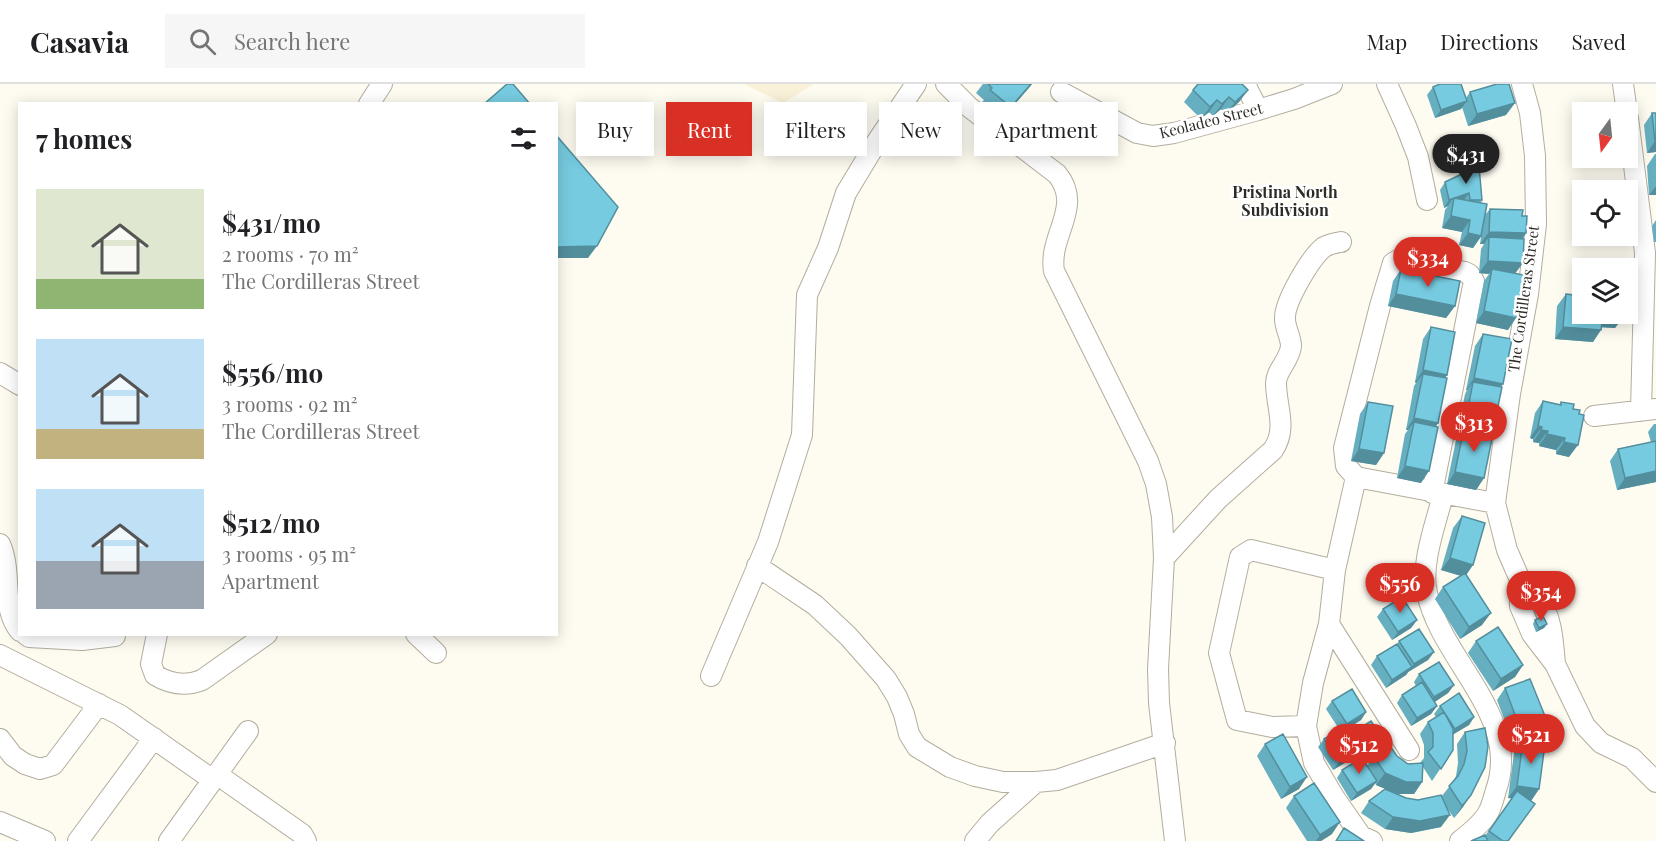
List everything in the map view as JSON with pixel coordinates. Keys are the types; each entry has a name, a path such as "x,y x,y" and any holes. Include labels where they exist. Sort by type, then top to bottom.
{"street":[{"path":"370,102 382,84"},
{"path":"711,676 768,542 802,435 807,295 828,248 846,194 878,140 916,84"},
{"path":"946,84 969,107 1057,174 1065,184 1068,193 1067,206 1054,251 1052,263 1054,271 1148,461 1156,484 1162,518 1164,558 1158,669 1159,703 1175,841"},
{"path":"1245,84 1258,110"},
{"name":"Keoladeo Street","path":"1061,92 1137,133 1154,136 1174,133 1258,110 1332,84"},
{"path":"1387,84 1418,157 1426,200"},
{"name":"The Cordilleras Street","path":"1522,84 1530,113 1535,156 1536,224 1528,294 1510,394 1495,503 1507,550 1521,582 1538,597 1548,619 1552,630 1555,664 1585,726 1600,743 1632,758 1656,782"},
{"path":"1623,84 1626,102"},
{"path":"1594,416 1649,410 1645,253 1634,168"},
{"path":"1164,558 1218,499 1278,444 1281,433 1275,381 1287,360 1291,346 1285,318 1287,309 1304,273 1317,254 1325,246 1341,242"},
{"path":"1460,841 1488,813 1502,774 1497,733 1478,691 1452,651 1431,607 1426,593 1425,576 1438,494 1474,281 1465,272 1404,259 1396,260 1391,268 1344,448 1346,466 1356,477 1438,494 1495,503"},
{"path":"0,373 18,384"},
{"path":"1356,477 1335,570 1329,624 1313,683 1306,726 1314,763 1361,837 1372,841"},
{"path":"0,544 5,556 5,596 10,621 18,629"},
{"path":"1306,726 1272,727 1237,720 1220,653 1240,557 1251,550 1335,570"},
{"path":"757,566 815,605 868,657 897,697 909,734 916,747 950,767 975,776 1003,782 1057,780 1165,743"},
{"path":"1329,624 1410,750"},
{"path":"28,636 82,640 116,636"},
{"path":"157,636 151,664 155,675 177,684 192,684 202,680 264,636"},
{"path":"418,636 436,653"},
{"path":"0,655 99,704 302,834 306,841"},
{"path":"0,739 13,756 25,764 40,769 53,765 99,704"},
{"path":"180,837 215,777 248,731"},
{"path":"78,841 154,738"},
{"path":"975,841 990,823 1036,782"},
{"path":"0,822 45,841"}],"shaded area":[{"path":"744,84 814,84 781,102"}],"building":[{"path":"507,84 513,84 528,102 486,102"},
{"path":"988,84 1031,84 1015,102 1005,102 990,90 992,88"},
{"path":"1198,84 1242,84 1248,90 1235,102 1229,97 1222,104 1217,100 1210,107 1193,90"},
{"path":"1440,84 1461,84 1467,101 1441,110 1433,87"},
{"path":"1497,84 1509,84 1515,103 1477,114 1470,92"},
{"path":"1652,113 1656,113 1656,141 1655,141"},
{"path":"558,137 618,207 597,246 558,247"},
{"path":"1479,166 1482,200 1470,200 1469,193 1449,200 1445,182"},
{"path":"1454,198 1487,204 1481,236 1468,233 1470,220 1451,216"},
{"path":"1490,209 1523,210 1522,216 1527,216 1526,233 1489,232"},
{"path":"1489,237 1524,239 1523,263 1488,261"},
{"path":"1401,269 1460,281 1455,306 1396,294"},
{"path":"1492,269 1524,275 1516,318 1484,311"},
{"path":"1566,294 1572,295 1572,324 1602,324 1601,330 1563,327"},
{"path":"1431,327 1455,332 1447,375 1423,370"},
{"path":"1483,334 1512,339 1503,384 1474,378"},
{"path":"1423,374 1447,378 1438,423 1414,418"},
{"path":"1473,382 1502,387 1493,430 1465,424"},
{"path":"1543,401 1561,405 1561,402 1574,404 1573,409 1580,410 1579,414 1584,415 1578,445 1564,442 1565,438 1547,434 1548,431 1541,430 1542,427 1538,426"},
{"path":"1368,402 1393,406 1384,453 1359,449"},
{"path":"1414,422 1438,427 1429,471 1405,466"},
{"path":"1464,428 1493,434 1484,478 1455,472"},
{"path":"1656,441 1656,471 1625,478 1618,449"},
{"path":"1462,516 1485,523 1473,565 1450,558"},
{"path":"1465,573 1491,613 1469,627 1443,587"},
{"path":"1402,597 1417,620 1398,632 1383,609"},
{"path":"1543,616 1547,624 1539,628 1535,620"},
{"path":"1498,627 1523,665 1501,679 1476,641"},
{"path":"1419,629 1434,652 1414,664 1399,641"},
{"path":"1397,644 1412,667 1392,680 1377,656"},
{"path":"1439,662 1454,685 1434,697 1419,674"},
{"path":"1530,679 1547,721 1521,731 1505,688"},
{"path":"1422,682 1437,706 1417,718 1402,695"},
{"path":"1352,689 1366,712 1347,724 1332,701"},
{"path":"1459,693 1474,717 1455,729 1440,706"},
{"path":"1444,712 1453,729 1453,750 1441,769 1428,752 1433,747 1433,733 1428,722"},
{"path":"1371,721 1386,744 1367,757 1352,733"},
{"path":"1344,727 1359,750 1339,762 1324,739"},
{"path":"1485,728 1488,746 1485,767 1471,795 1462,806 1449,786 1458,776 1464,764 1467,751 1465,732"},
{"path":"1283,734 1307,777 1290,787 1265,744"},
{"path":"1523,741 1545,744 1539,789 1517,786"},
{"path":"1390,746 1397,756 1408,764 1423,763 1422,782 1406,782 1385,773 1374,757"},
{"path":"1362,758 1377,781 1357,793 1342,770"},
{"path":"1314,783 1340,822 1320,835 1294,796"},
{"path":"1385,789 1406,798 1418,800 1441,795 1450,815 1420,821 1393,817 1369,801"},
{"path":"1517,791 1535,804 1508,841 1503,841 1489,831"},
{"path":"1344,828 1364,841 1336,841"},
{"path":"1485,835 1488,841 1471,841"}],"district":[{"name":"Pristina North Subdivision","path":"1285,201"}]}
